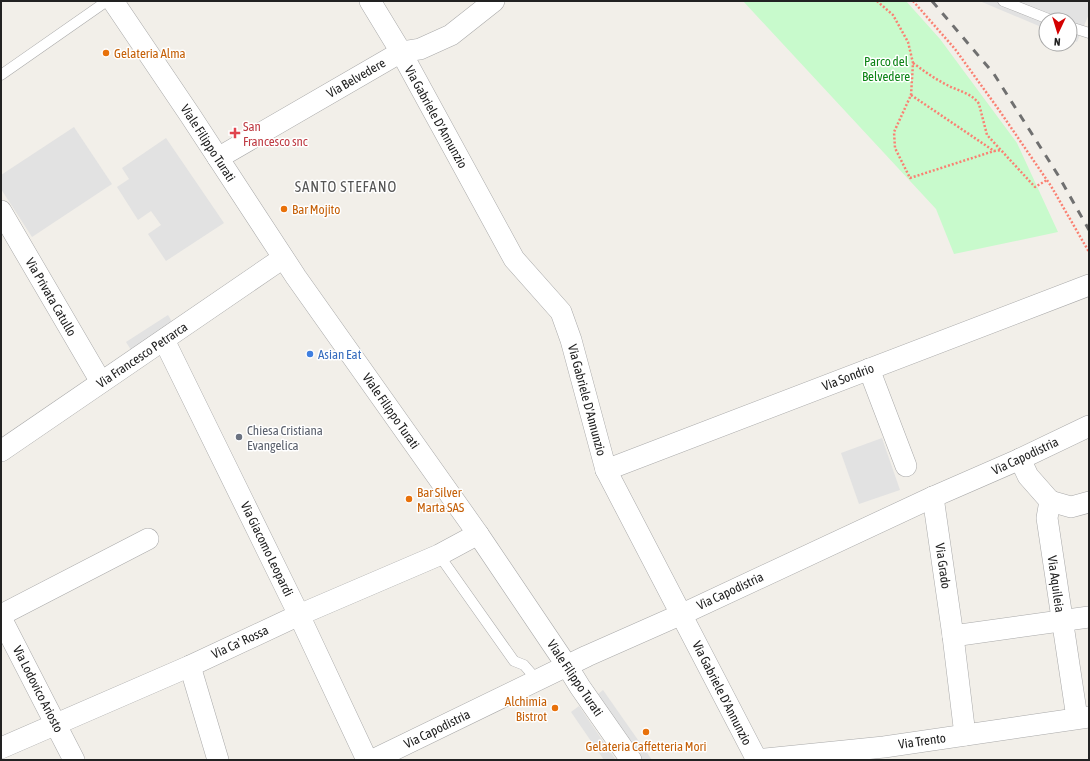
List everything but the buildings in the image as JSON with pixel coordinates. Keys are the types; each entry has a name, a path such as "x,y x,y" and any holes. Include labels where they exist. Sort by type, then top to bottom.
{"street":[{"name":"Viale Filippo Turati","path":"112,1 218,158 283,258 478,534 580,687 631,760"},
{"name":"Via Gabriele D'Annunzio","path":"370,1 400,52 514,259 561,312 606,470 682,614 756,760"},
{"name":"Via Belvedere","path":"218,158 400,52 420,49 451,35 494,1"},
{"name":"Via Privata Catullo","path":"1,211 105,379"},
{"name":"Via Francesco Petrarca","path":"1,451 283,258"},
{"name":"Via Sondrio","path":"606,470 1089,285"},
{"name":"Via Giacomo Leopardi","path":"164,340 299,615 367,760"},
{"path":"869,369 906,466"},
{"name":"Via Capodistria","path":"373,760 567,666 1089,426"},
{"path":"1020,459 1028,476 1050,501 1071,507 1089,502"},
{"name":"Via Grado","path":"933,497 953,636 965,735"},
{"name":"Via Aquileia","path":"1050,501 1047,518 1062,621 1083,718"},
{"name":"Via Ca' Rossa","path":"1,748 190,666 299,615 439,555 478,534"},
{"path":"1,617 148,539"},
{"name":"Via Lodovico Ariosto","path":"1,617 74,760"},
{"path":"953,636 1089,617"},
{"path":"190,666 218,760"},
{"name":"Via Trento","path":"756,760 885,753 965,735 1083,718"}],"lane":[{"path":"1,75 107,1"},
{"path":"1003,1 1038,15"},
{"path":"1078,30 1089,33"},
{"path":"23,230 105,379"},
{"path":"439,555 514,661 524,665 537,680"}],"path":[{"path":"877,1 893,15 908,42 913,63 911,96 894,132 895,148 910,178 1001,150"},
{"path":"913,1 954,49 999,110 1047,180 1089,252"},
{"path":"913,63 947,85 966,93 976,100 979,104 987,135 1035,187 1047,180"},
{"path":"911,96 994,151"}],"green space":[{"name":"Parco del Belvedere","path":"743,1 906,1 940,39 1017,143 1058,232 954,254 936,209"}],"shaded area":[{"path":"1089,1 1089,14 1078,40 1078,12 1038,12 1038,26 982,2"},
{"path":"74,127 112,184 32,237 1,189 1,175"},
{"path":"166,138 224,223 166,261 148,234 161,225 151,211 138,220 117,187 129,179 122,168"},
{"path":"168,315 175,327 133,353 126,342"},
{"path":"882,438 900,490 859,504 841,453"},
{"path":"603,690 652,760 642,760 597,695"},
{"path":"579,706 616,760 604,760 571,712"}],"railway":[{"path":"932,1 994,74 1058,175 1089,230"}],"place":[{"name":"Gelateria Alma","path":"106,53"},
{"name":"San Francesco snc","path":"235,133"},
{"name":"Bar Mojito","path":"284,209"},
{"name":"Asian Eat","path":"310,354"},
{"name":"Chiesa Cristiana Evangelica","path":"239,437"},
{"name":"Bar Silver Marta SAS","path":"409,499"},
{"name":"Alchimia Bistrot","path":"555,708"},
{"name":"Gelateria Caffetteria Mori","path":"646,732"}],"district":[{"name":"SANTO STEFANO","path":"346,186"}]}
